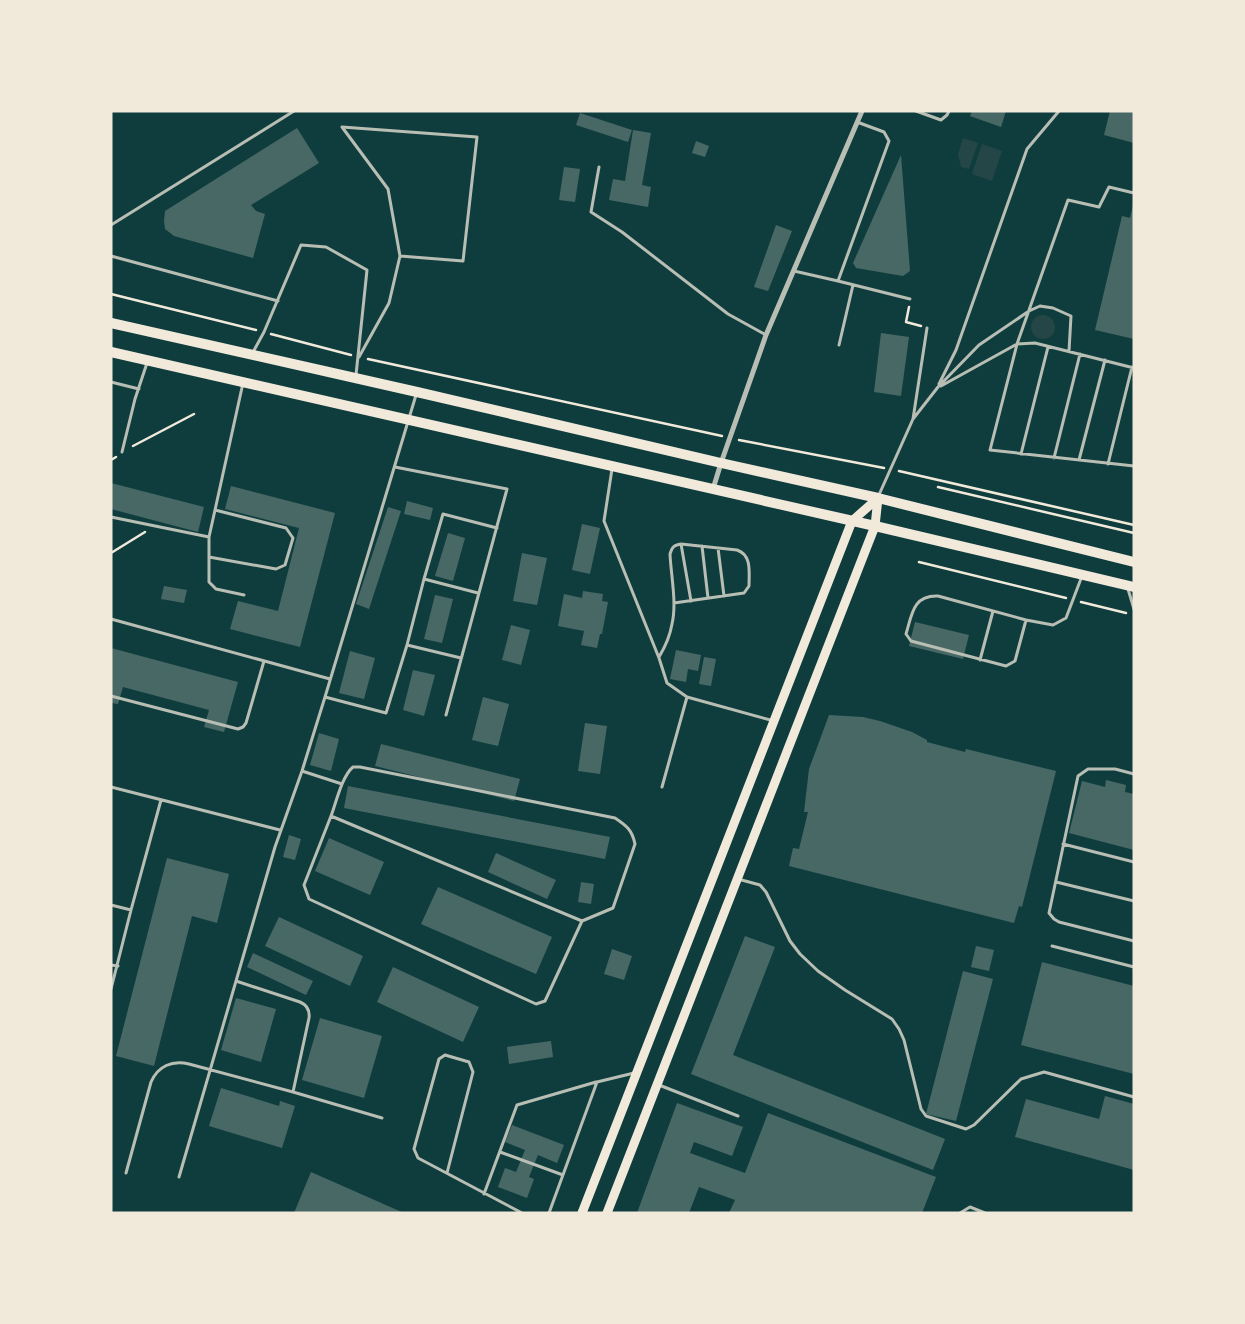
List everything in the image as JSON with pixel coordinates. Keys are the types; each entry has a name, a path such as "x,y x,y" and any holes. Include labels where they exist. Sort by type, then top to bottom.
{"highway":[{"path":"111,323 878,498 1134,562"},
{"path":"111,352 875,526 1131,587"}],"main road":[{"path":"582,1213 852,521 878,498"},
{"path":"607,1213 656,1083 875,526 878,498"}],"street":[{"path":"713,489 766,335 862,111"}],"lane":[{"path":"111,225 294,111"},
{"path":"916,111 940,120 949,111"},
{"path":"938,387 956,350 1027,149 1059,111"},
{"path":"838,281 889,141 884,132 857,122"},
{"path":"359,357 389,303 400,256 388,189 342,127 477,137 464,261 400,256"},
{"path":"599,167 591,212 622,232 728,314 766,335"},
{"path":"1134,192 1109,187 1099,207 1068,200 1017,344 990,450 1134,466"},
{"path":"251,354 264,332 301,245 326,247 367,270 359,357 355,378"},
{"path":"111,256 278,301"},
{"path":"794,271 910,299"},
{"path":"839,345 854,285"},
{"path":"878,498 913,419 938,387 979,345 1029,311 1040,306 1054,308 1071,316 1069,351"},
{"path":"913,419 927,328"},
{"path":"938,387 1017,344 1034,343 1133,368 1108,464"},
{"path":"1022,454 1048,347"},
{"path":"1054,458 1080,354"},
{"path":"122,452 148,360"},
{"path":"1079,460 1104,360"},
{"path":"111,382 139,389"},
{"path":"243,382 209,537 209,582 216,589 244,595"},
{"path":"179,1177 280,830 302,771 417,392"},
{"path":"395,467 507,489 446,715"},
{"path":"613,467 604,521 659,658 667,683 687,697 774,721"},
{"path":"209,557 276,569 285,565 293,538 286,528 215,510"},
{"path":"325,697 386,713 444,514 496,528"},
{"path":"111,518 209,537"},
{"path":"659,658 673,623 674,603 670,554 672,548 676,544 681,544 737,550 743,552 748,559 749,586 744,593 674,603"},
{"path":"681,544 691,600"},
{"path":"702,546 708,598"},
{"path":"718,548 724,596"},
{"path":"1026,620 1015,661 1006,666 911,641 906,634 915,607 920,600 925,597 938,596 1053,626 1066,618 1083,576"},
{"path":"424,579 478,593"},
{"path":"1131,587 1134,609"},
{"path":"980,660 993,611"},
{"path":"111,619 330,679"},
{"path":"407,645 461,658"},
{"path":"111,696 238,729 246,723 264,661"},
{"path":"662,787 687,697"},
{"path":"353,767 360,767 615,818 633,834 635,844 613,908 582,921 545,1001 536,1004 309,899 304,885 342,784 348,771 353,767"},
{"path":"1134,774 1115,769 1088,769 1078,776 1049,913 1059,922 1134,941"},
{"path":"302,771 342,784"},
{"path":"111,787 280,830"},
{"path":"111,989 161,800"},
{"path":"331,816 582,921"},
{"path":"1063,844 1134,862"},
{"path":"738,878 760,885 766,892 790,941 812,966 845,990 892,1019 904,1040 920,1109 926,1116 966,1129 974,1125 1021,1079 1044,1072 1134,1097"},
{"path":"1056,882 1134,900"},
{"path":"111,905 131,910"},
{"path":"1052,946 1134,967"},
{"path":"111,965 118,966"},
{"path":"236,981 304,1003 309,1010 309,1018 293,1092"},
{"path":"447,1173 473,1072 469,1062 446,1055 438,1059 414,1149 418,1158 522,1213"},
{"path":"126,1173 151,1082 157,1072 166,1065 178,1062 293,1092 382,1118"},
{"path":"484,1194 517,1105 637,1072"},
{"path":"549,1213 597,1082"},
{"path":"656,1083 738,1116"},
{"path":"500,1152 563,1175"},
{"path":"960,1213 970,1207 985,1213"}],"path":[{"path":"111,294 359,357 730,438 890,469 1134,525"},
{"path":"910,299 906,322 927,328"},
{"path":"111,460 122,452 194,414"},
{"path":"938,487 1134,533"},
{"path":"111,553 154,526"},
{"path":"919,562 1134,615"}],"shaded area":[{"path":"963,138 978,143 969,169 961,167 958,154"},
{"path":"982,144 1002,151 992,181 972,174"},
{"path":"1043,315 1052,318 1055,327 1052,336 1043,339 1034,336 1031,327 1034,318"}],"building":[{"path":"972,111 1006,111 1001,127 970,116"},
{"path":"1110,111 1134,111 1134,143 1104,135"},
{"path":"580,113 632,130 628,142 576,125"},
{"path":"297,128 319,163 251,205 256,211 265,214 253,258 174,236 165,229 165,211"},
{"path":"633,130 651,133 642,185 651,187 648,207 609,200 613,179 625,181"},
{"path":"696,141 709,146 705,157 692,153"},
{"path":"901,155 910,271 903,276 856,268 853,263"},
{"path":"564,167 580,169 575,202 559,200"},
{"path":"1133,205 1134,339 1095,330 1122,216 1130,218"},
{"path":"776,225 792,231 768,291 754,287"},
{"path":"881,333 909,337 901,396 874,392"},
{"path":"111,483 204,507 198,532 111,509"},
{"path":"231,486 335,513 300,647 230,629 238,601 278,611 299,528 225,509"},
{"path":"407,501 433,508 430,520 404,514"},
{"path":"388,507 401,511 369,609 356,604"},
{"path":"582,524 600,528 590,574 572,570"},
{"path":"448,533 465,538 453,581 435,576"},
{"path":"522,553 547,558 537,605 513,601"},
{"path":"164,586 187,590 184,603 161,599"},
{"path":"583,591 603,594 602,601 608,602 602,634 600,634 597,648 581,645 584,631 558,626 564,594 582,598"},
{"path":"435,595 453,599 442,643 424,639"},
{"path":"915,622 969,635 963,659 909,646"},
{"path":"511,625 530,630 521,665 502,660"},
{"path":"111,648 238,682 224,732 204,727 209,710 123,687 118,704 111,703"},
{"path":"676,650 701,655 698,671 688,669 686,682 670,679"},
{"path":"350,651 375,658 364,699 339,693"},
{"path":"704,657 716,659 711,686 699,684"},
{"path":"413,670 435,675 424,716 403,710"},
{"path":"483,697 509,704 498,746 472,740"},
{"path":"829,715 863,717 880,721 912,732 927,740 927,742 965,752 966,749 1056,771 1022,907 1019,906 1014,923 789,866 793,848 799,849 808,812 804,812 809,769"},
{"path":"585,723 607,726 600,774 578,771"},
{"path":"319,733 339,739 331,771 310,765"},
{"path":"381,744 520,779 514,801 375,766"},
{"path":"1106,780 1126,785 1125,792 1134,794 1134,850 1069,833 1082,781 1105,787"},
{"path":"348,786 610,837 605,859 344,808"},
{"path":"289,835 301,839 295,860 283,857"},
{"path":"329,838 384,862 370,895 315,871"},
{"path":"496,853 556,880 547,899 488,872"},
{"path":"167,858 229,874 217,923 192,916 154,1066 116,1056"},
{"path":"581,882 594,884 591,904 578,902"},
{"path":"438,887 552,937 536,974 421,924"},
{"path":"279,917 363,956 350,986 265,946"},
{"path":"745,936 775,947 733,1055 945,1139 933,1170 691,1074"},
{"path":"976,946 994,950 989,971 971,967"},
{"path":"612,949 632,956 624,980 604,974"},
{"path":"253,953 313,981 306,995 247,967"},
{"path":"1042,962 1134,986 1134,1074 1021,1045"},
{"path":"393,967 479,1007 463,1042 377,1002"},
{"path":"963,971 993,979 956,1121 926,1114"},
{"path":"236,998 276,1009 261,1062 221,1050"},
{"path":"320,1018 382,1036 364,1098 302,1080"},
{"path":"551,1041 553,1057 509,1064 507,1047"},
{"path":"221,1088 279,1106 280,1101 295,1106 282,1148 209,1126"},
{"path":"1105,1096 1134,1104 1134,1170 1015,1137 1026,1099 1099,1119"},
{"path":"677,1103 743,1127 732,1156 694,1142 690,1153 745,1173 768,1113 936,1177 922,1213 729,1213 735,1200 699,1187 689,1213 637,1213"},
{"path":"512,1125 564,1145 557,1163 538,1155 529,1177 534,1179 527,1198 498,1187 505,1168 516,1172 525,1150 505,1142"},
{"path":"311,1172 404,1213 294,1213"}]}
